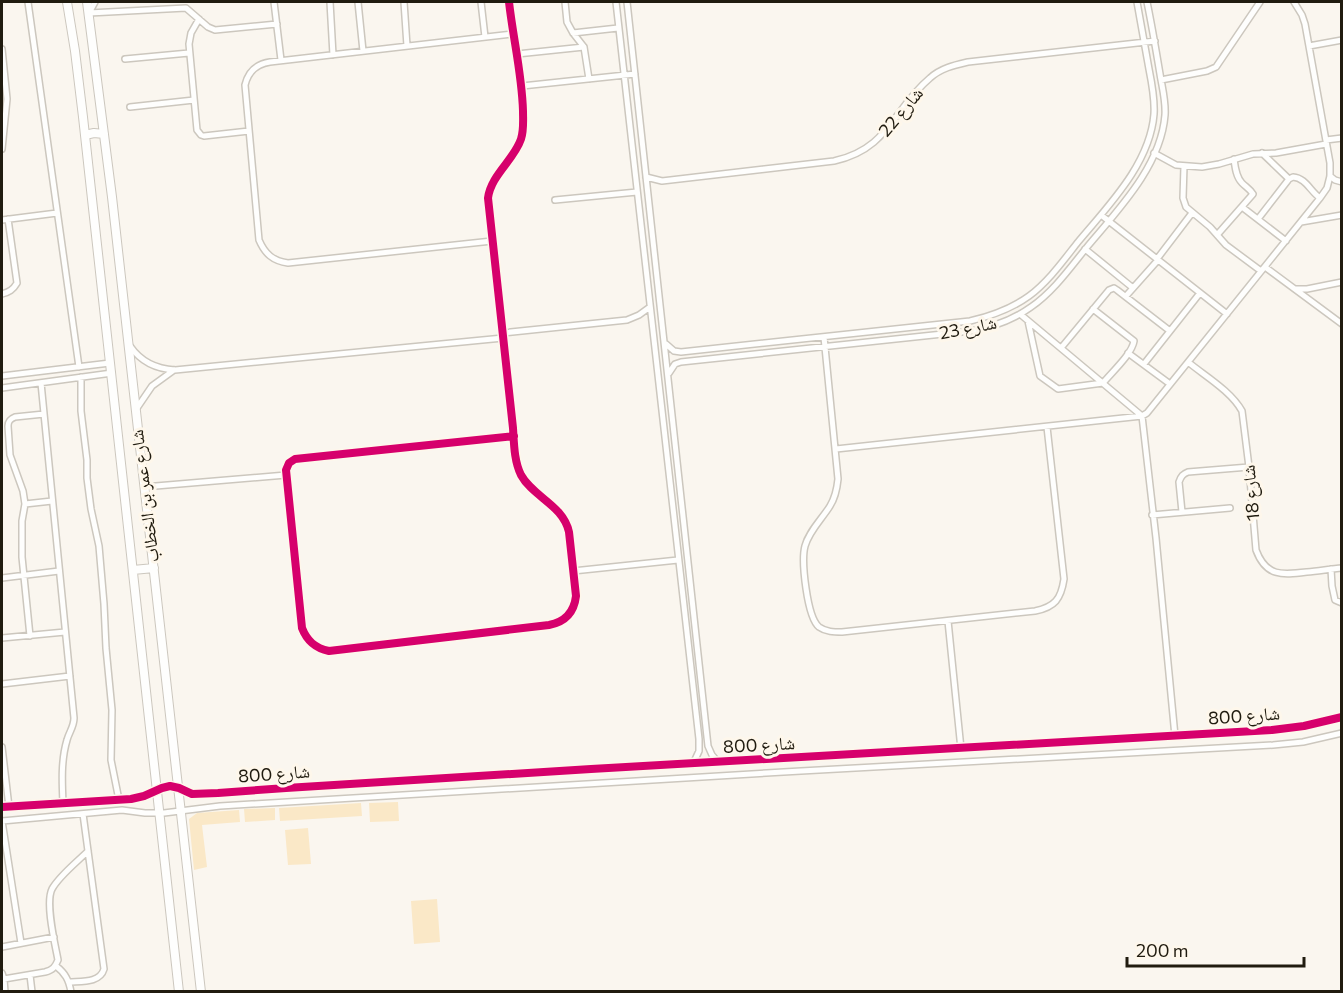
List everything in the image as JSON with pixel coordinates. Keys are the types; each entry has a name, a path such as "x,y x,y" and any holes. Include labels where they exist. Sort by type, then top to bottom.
{"street":[{"path":"28,2 79,367"},
{"name":"شارع عمر بن الخطاب","path":"67,2 83,117 179,992"},
{"name":"شارع عمر بن الخطاب","path":"87,2 128,342 201,992"},
{"path":"89,13 95,2"},
{"path":"273,2 281,60"},
{"path":"330,2 333,55"},
{"path":"358,2 363,51"},
{"path":"404,2 407,46"},
{"path":"481,2 485,37"},
{"path":"509,2 522,86 523,128 518,145 488,192 502,336 514,436 517,464 522,477 530,487 566,521 575,603 568,616 556,624 329,651 309,641 302,628 286,475 289,463 295,459 514,436"},
{"path":"565,2 567,22 584,47 589,79"},
{"path":"616,2 699,747 698,756 693,764"},
{"path":"627,2 708,746 718,762"},
{"name":"شارع 23","path":"665,343 674,351 681,352 970,321 1008,309 1031,295 1125,186 1140,159 1152,126 1154,104 1137,2"},
{"name":"شارع 23","path":"668,375 675,364 681,362 971,331 996,325 1020,314 1040,300 1140,181 1154,153 1162,127 1165,104 1148,2"},
{"path":"1161,80 1216,68 1260,2"},
{"path":"836,450 1142,416 1147,413 1327,188 1330,163 1309,46 1302,15 1293,2"},
{"path":"89,13 182,7 189,9 211,29 216,30 277,24"},
{"path":"199,19 189,36 197,130 204,136 249,130"},
{"path":"573,33 618,28"},
{"path":"492,241 288,263 273,259 262,248 260,240 245,85 249,74 258,65 264,63 513,34"},
{"path":"1309,46 1341,40"},
{"name":"شارع 22","path":"646,177 662,181 849,158 875,142 917,90 931,76 949,66 1155,41"},
{"path":"517,54 584,47"},
{"path":"2,49 4,106 2,149"},
{"path":"125,59 189,53"},
{"path":"522,86 635,74"},
{"path":"130,107 194,100"},
{"path":"83,117 93,120 102,117"},
{"path":"85,135 104,134"},
{"path":"1154,153 1176,165 1210,166 1253,153 1276,153 1341,138"},
{"path":"1262,153 1289,179"},
{"path":"1217,235 1252,196 1238,177 1234,159"},
{"path":"1184,166 1183,198 1186,207 1210,227 1226,245 1294,288 1341,324"},
{"path":"1330,176 1341,182"},
{"path":"1258,219 1289,179 1297,177 1320,198"},
{"path":"555,200 637,192"},
{"path":"1242,207 1286,241"},
{"path":"2,294 10,292 17,283 5,219 57,213"},
{"path":"1125,296 1192,213"},
{"path":"1101,215 1227,314"},
{"path":"1301,222 1341,215"},
{"path":"641,228 652,226"},
{"path":"1085,249 1133,288"},
{"path":"1294,288 1307,289 1341,282"},
{"path":"1061,348 1111,289 1117,290 1170,332"},
{"path":"1144,364 1200,293"},
{"path":"128,342 138,356 145,361 161,368 176,370 502,336 627,320 650,307"},
{"path":"1028,321 1040,376 1058,389 1103,383 1134,344 1132,338 1093,309"},
{"path":"1020,314 1142,416 1175,736"},
{"path":"824,337 838,479 835,497 804,547 804,564 812,618 819,627 830,632 1035,611 1047,609 1056,602 1062,591 1064,579 1047,427"},
{"path":"1128,353 1170,384"},
{"name":"شارع 18","path":"1188,362 1237,402 1242,411 1256,550 1260,560 1268,569 1277,574 1288,575 1341,568"},
{"path":"2,376 110,363"},
{"path":"135,410 152,386 176,370"},
{"path":"2,387 112,374"},
{"path":"81,377 81,411 87,478 99,546 105,604 106,648 112,710 111,760 119,800"},
{"path":"41,383 74,722 67,737 64,758 63,803"},
{"path":"30,636 23,575 23,491 10,454 8,422 11,418 44,414"},
{"path":"2,455 10,454"},
{"path":"1182,512 1179,482 1180,477 1184,474 1249,467"},
{"path":"144,487 286,475"},
{"path":"24,504 52,501"},
{"path":"1152,514 1230,508"},
{"path":"573,571 678,560"},
{"path":"133,570 154,568"},
{"path":"1331,569 1332,592 1335,600 1341,603"},
{"path":"2,578 59,571"},
{"path":"685,622 695,621"},
{"path":"948,621 961,749"},
{"path":"2,638 65,632"},
{"path":"2,684 70,676"},
{"name":"شارع 800","path":"2,807 127,800 170,786 192,794 207,794 1283,729 1341,717"},
{"name":"شارع 800","path":"2,821 128,810 160,813 243,804 1273,745 1304,742 1341,733"},
{"path":"2,747 9,807"},
{"path":"799,758 801,771"},
{"path":"591,770 592,784"},
{"path":"127,800 128,810"},
{"path":"69,982 95,979 100,977 104,969 83,814"},
{"path":"2,821 21,943"},
{"path":"5,992 3,976 30,975 51,970 56,966 58,960 49,904 50,893 88,851"},
{"path":"2,947 54,937"},
{"path":"56,966 62,970 69,982 70,992"},
{"path":"30,975 32,992"}],"shaded area":[{"path":"398,802 399,821 370,822 369,803"},
{"path":"361,803 362,816 280,821 279,808"},
{"path":"275,808 275,820 245,822 244,809"},
{"path":"239,810 240,822 202,825 207,867 194,870 189,819 197,813"},
{"path":"308,828 311,864 288,865 285,830"},
{"path":"437,899 440,942 414,944 411,901"}],"cycle path":[{"path":"509,2 521,83 523,132 518,147 493,182 488,198 513,428 513,434 514,440 514,446 517,464 526,483 554,508 566,523 569,532 575,602 568,616 560,622 549,625 329,651 320,648 306,637 302,628 286,470 289,463 295,459 514,436"},
{"path":"2,807 131,799 170,786 192,794 218,793 1272,730 1304,726 1342,717"}]}
